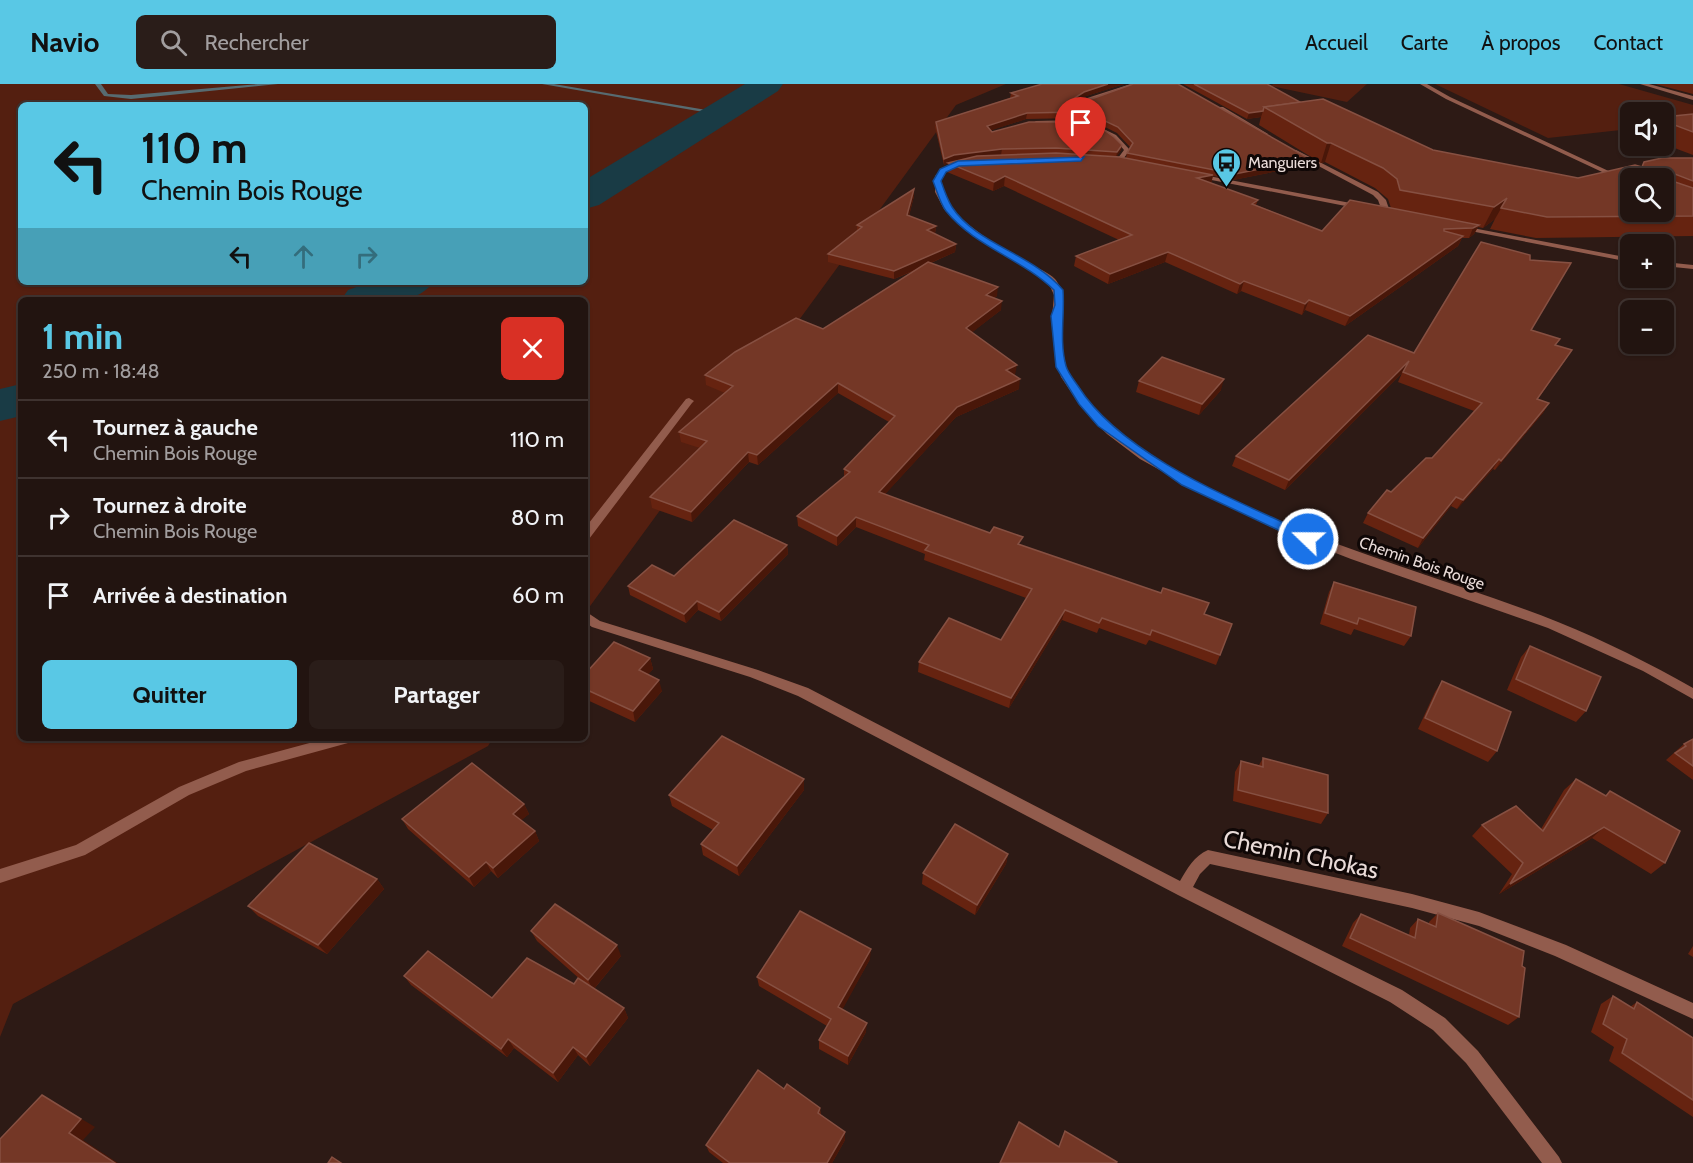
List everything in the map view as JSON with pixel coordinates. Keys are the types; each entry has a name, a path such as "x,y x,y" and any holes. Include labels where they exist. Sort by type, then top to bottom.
{"street":[{"path":"1083,122 1076,106 1086,100 1137,84"},
{"path":"1423,84 1448,98 1620,178"},
{"path":"1643,84 1693,98"},
{"path":"1210,102 1275,140"},
{"path":"1246,123 1258,121"},
{"path":"1026,123 1083,122 1105,130 1127,150 1114,161 1129,164"},
{"path":"1284,145 1321,168 1372,191 1383,201 1386,212"},
{"name":"Chemin Bois Rouge","path":"969,162 942,171 937,181 940,193 949,209 972,231 1051,280 1058,290 1059,305 1056,316 1061,367 1083,402 1102,424 1123,441 1186,482 1279,528 1564,629 1636,661 1693,693"},
{"path":"1185,174 1396,214"},
{"path":"1448,224 1620,258"},
{"path":"1674,265 1693,267"},
{"path":"588,532 689,401"},
{"path":"588,617 596,624 754,674 803,692 1184,890 1396,996 1439,1024 1472,1057 1553,1163"},
{"path":"0,876 80,850 184,791 244,766 337,741"},
{"name":"Chemin Chokas","path":"1184,890 1195,869 1208,857 1434,907 1531,938 1693,1011"}],"shaded area":[{"path":"0,84 1006,84 956,105 588,609 588,297 18,297 18,741 491,741 488,746 13,1004 0,1037"},
{"path":"1273,84 1367,84 1347,102 1271,86"},
{"path":"1435,84 1619,84 1693,105 1693,124 1674,125 1674,102 1620,102 1620,130 1548,138"}],"building":[{"path":"1042,84 1108,84 1084,92 1073,99 1078,112 1027,113 987,126 992,132 1029,122 1080,122 1104,130 1114,137 1122,145 1117,152 1056,148 1002,149 954,155 944,159 936,122 1018,96 1011,93"},
{"path":"1133,84 1178,84 1310,159 1235,174 1127,153 1133,143 1118,127 1090,114 1083,102"},
{"path":"1194,84 1267,84 1300,102 1264,107 1263,111 1249,113"},
{"path":"1323,99 1433,150 1578,178 1620,168 1620,216 1547,217 1501,208 1507,198 1494,207 1400,190 1397,179 1383,168 1327,143 1264,107"},
{"path":"1693,114 1693,132 1674,125 1674,116"},
{"path":"1056,153 1120,157 1213,175 1197,178 1258,200 1252,204 1322,231 1350,200 1479,225 1473,228 1444,229 1444,231 1463,236 1350,316 1309,300 1305,304 1244,281 1240,284 1168,252 1110,274 1076,256 1132,235 1005,176 994,182 948,163 977,156"},
{"path":"1662,158 1693,158 1693,181 1675,174 1675,182 1693,188 1693,216 1674,216 1674,168 1622,168 1635,165 1642,167 1644,162"},
{"path":"914,189 907,215 936,226 927,230 956,244 894,271 828,254 862,227 857,225"},
{"path":"1481,242 1530,255 1530,260 1571,263 1531,330 1560,339 1555,345 1572,350 1537,399 1549,403 1501,461 1499,459 1463,500 1456,497 1423,538 1368,513 1387,490 1391,492 1426,458 1432,458 1482,403 1403,372 1409,361 1289,480 1236,456 1368,335 1414,353"},
{"path":"928,262 998,287 986,295 1002,301 966,328 1017,365 1006,370 1020,379 957,407 879,492 990,533 994,527 1023,537 1018,544 1161,593 1163,588 1209,603 1204,614 1232,624 1220,655 1152,630 1150,635 1102,618 1099,623 1065,610 1011,698 919,662 949,618 1001,640 1032,589 925,550 929,545 856,517 837,536 797,516 850,472 844,469 895,416 838,383 757,455 748,452 691,512 650,497 707,441 679,432 733,386 705,375 735,352 796,318 823,329"},
{"path":"1162,357 1224,379 1202,404 1139,381"},
{"path":"734,520 787,545 719,612 697,601 684,614 628,586 652,565 674,576"},
{"path":"1334,582 1416,607 1411,636 1359,618 1357,624 1325,613"},
{"path":"614,642 650,658 639,670 659,680 633,711 588,690 588,671"},
{"path":"1530,646 1601,677 1586,711 1516,679"},
{"path":"1442,681 1511,712 1497,751 1425,718"},
{"path":"722,736 804,779 737,866 701,844 719,823 669,795"},
{"path":"1693,739 1693,766 1675,753"},
{"path":"1263,758 1328,775 1328,813 1238,790 1241,761 1263,767"},
{"path":"472,763 524,804 513,814 535,831 493,868 486,862 469,877 402,819"},
{"path":"1576,779 1606,796 1610,791 1680,831 1665,863 1604,827 1510,884 1523,863 1482,825 1516,806 1543,831"},
{"path":"955,824 1008,854 977,905 923,873"},
{"path":"309,843 377,879 318,945 248,906"},
{"path":"555,904 617,945 588,980 531,931"},
{"path":"800,911 871,949 838,1007 867,1023 848,1056 819,1040 831,1019 757,977"},
{"path":"1438,913 1524,951 1522,966 1525,968 1519,1017 1350,938 1361,914 1415,938 1418,919 1436,927"},
{"path":"428,951 492,998 527,958 574,984 578,978 624,1008 586,1057 573,1047 553,1073 508,1039 501,1049 404,976"},
{"path":"1613,996 1634,1009 1637,1002 1693,1038 1693,1100 1622,1053 1627,1039 1603,1024"},
{"path":"758,1070 784,1089 787,1084 820,1108 818,1113 845,1132 827,1163 730,1163 706,1145"},
{"path":"42,1095 81,1119 69,1133 115,1163 0,1163 0,1139"},
{"path":"1019,1122 1059,1147 1065,1131 1117,1162 1000,1163"},
{"path":"332,1157 341,1163 328,1163"}],"waterway":[{"path":"98,84 106,95 131,97 275,84"},
{"path":"545,84 721,113"},
{"path":"588,195 767,84"},
{"path":"372,297 403,285"},
{"path":"0,405 18,401"}],"place":[{"name":"Manguiers","path":"1227,188"}],"route":[{"path":"1081,159 958,163 942,171 937,181 940,193 949,209 972,231 989,244 1040,271 1058,290 1059,305 1056,316 1061,367 1083,402 1102,424 1123,441 1186,482 1279,528 1308,539"}]}
